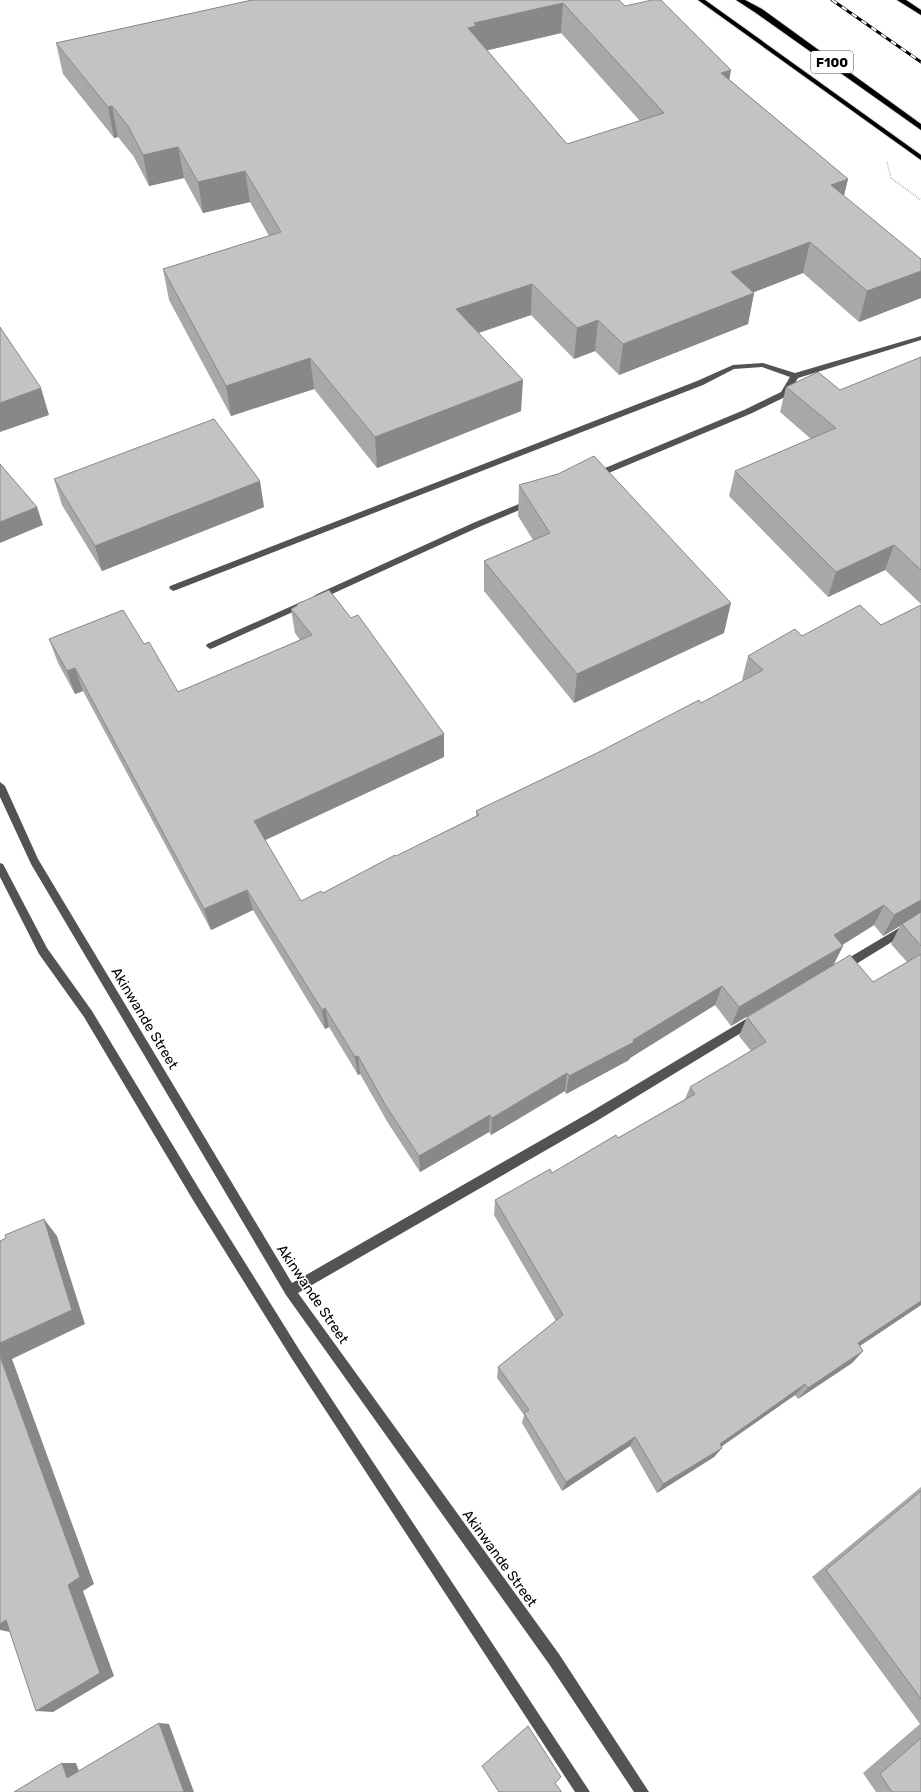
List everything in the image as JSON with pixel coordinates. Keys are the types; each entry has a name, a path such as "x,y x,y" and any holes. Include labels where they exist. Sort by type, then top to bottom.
{"highway":[{"name":"F100","path":"740,0 759,11 872,91 921,128"},
{"path":"901,0 921,13"}],"main road":[{"path":"701,0 921,158"}],"street":[{"path":"173,588 700,383 733,367 762,365 795,376 921,338"},
{"path":"586,479 747,412 784,394 795,376"},
{"path":"210,646 476,525 542,497"},
{"name":"Akinwande Street","path":"0,786 34,861 290,1291 554,1659 642,1792"},
{"path":"0,867 44,951 88,1014 197,1196 288,1342 583,1792"},
{"path":"834,972 921,919"},
{"path":"290,1291 592,1118 766,1012"}],"path":[{"path":"891,178 921,200"}],"building":[{"path":"252,0 619,0 625,6 652,0 661,0 731,70 721,73 848,179 831,185 921,259 921,271 867,291 810,242 731,272 754,293 623,344 598,320 577,328 532,284 456,309 523,380 375,437 310,358 226,386 163,269 281,232 245,171 198,182 178,147 143,155 128,126 112,106 108,107 56,43","holes":["563,3 664,113 567,144 468,28 476,26 474,23"]},
{"path":"0,327 41,388 0,403"},
{"path":"921,357 921,570 894,545 836,572 735,471 836,428 786,387 818,372 840,390"},
{"path":"214,419 260,481 95,546 54,479"},
{"path":"594,456 731,603 577,674 484,561 550,533 519,485 558,474"},
{"path":"0,464 37,507 0,522"},
{"path":"329,590 351,618 358,615 444,734 254,821 301,901 321,891 323,893 395,855 396,856 479,815 476,811 599,752 699,700 701,703 763,670 748,656 795,629 802,636 860,605 881,625 921,605 921,900 894,915 884,905 834,935 843,946 739,1007 722,986 633,1040 634,1042 569,1076 567,1073 492,1118 490,1115 419,1156 386,1106 358,1056 355,1057 325,1008 322,1010 247,890 204,909 75,668 67,671 49,639 123,610 144,644 149,642 178,692 312,635 291,609 298,605 297,604"},
{"path":"921,912 921,946 902,924"},
{"path":"921,954 921,1301 858,1343 863,1351 808,1388 805,1384 720,1444 722,1448 663,1484 635,1437 566,1482 524,1413 529,1410 498,1367 563,1315 495,1200 550,1169 552,1173 616,1135 618,1138 695,1094 690,1087 766,1042 747,1017 850,955 873,982"},
{"path":"44,1219 72,1310 0,1343 0,1241 6,1238 5,1235"},
{"path":"0,1356 80,1577 68,1585 100,1673 36,1711 6,1620 0,1624"},
{"path":"921,1491 921,1699 826,1570"},
{"path":"159,1723 184,1792 14,1792 62,1763 67,1778"},
{"path":"528,1726 561,1777 555,1783 561,1792 499,1792 482,1766"},
{"path":"921,1738 921,1792 892,1792 880,1774"}],"railway":[{"path":"832,0 921,62"}]}
